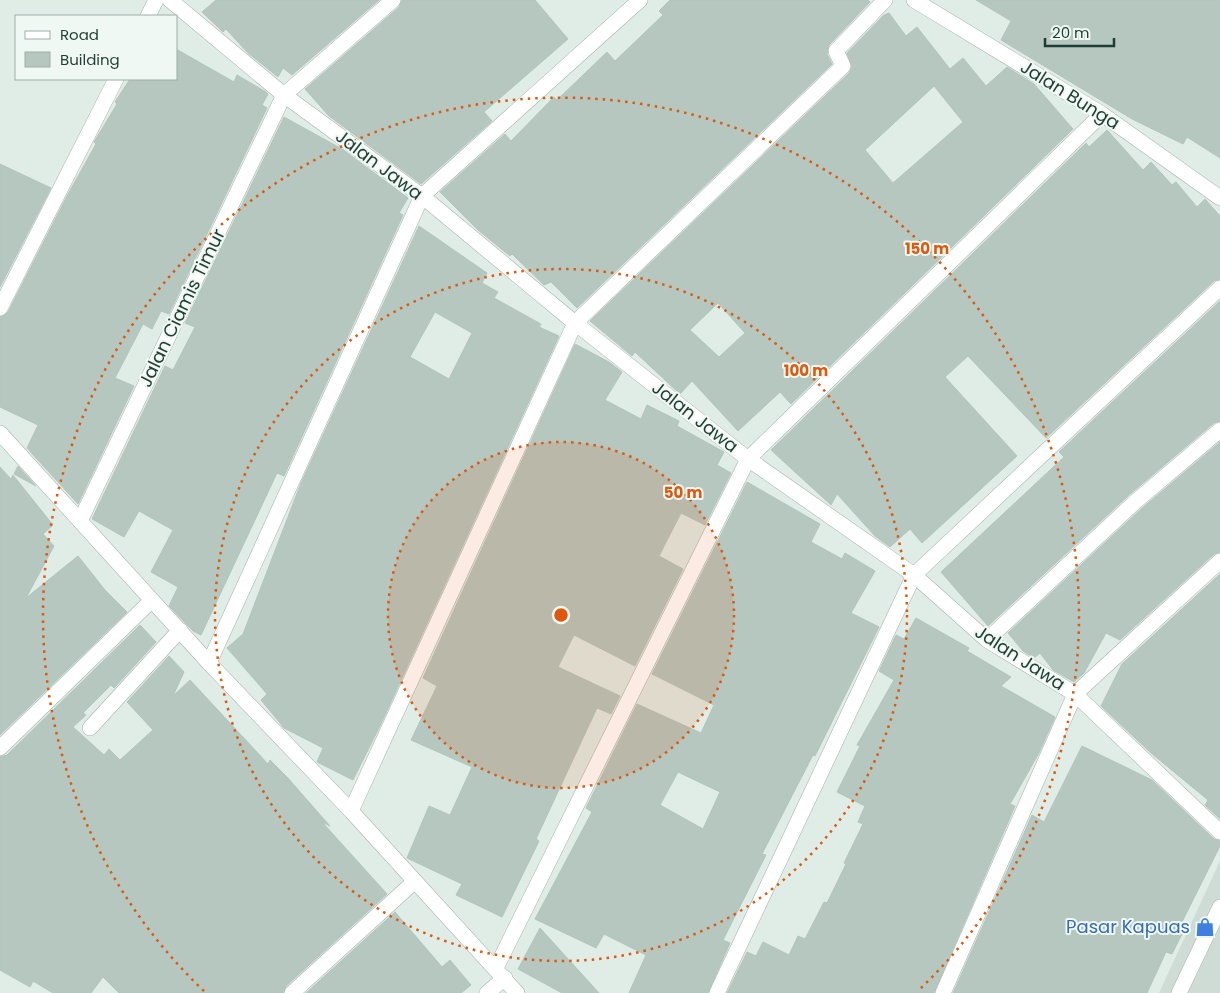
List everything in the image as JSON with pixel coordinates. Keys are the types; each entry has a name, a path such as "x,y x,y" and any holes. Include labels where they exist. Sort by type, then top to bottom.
{"street":[{"path":"148,15 156,0"},
{"name":"Jalan Jawa","path":"170,0 284,95 422,196 575,323 748,459 914,575 987,640 1075,694 1220,832"},
{"path":"284,95 393,0"},
{"path":"210,663 422,196 640,0"},
{"path":"351,811 575,323 842,66 836,51 885,0"},
{"name":"Jalan Bunga","path":"914,0 1102,114 1220,198"},
{"path":"0,308 115,80"},
{"name":"Jalan Ciamis Timur","path":"80,521 284,95"},
{"path":"487,993 500,973 748,459 1102,114"},
{"path":"717,993 914,575 1220,288"},
{"path":"987,640 1135,502 1220,430"},
{"path":"0,433 210,663 351,811 518,993"},
{"path":"943,993 1075,694 1220,561"},
{"path":"0,748 152,600"},
{"path":"90,728 180,630"},
{"path":"292,993 416,881"},
{"path":"1179,993 1220,907"}],"shaded area":[{"name":"Pasar Kapuas","path":"1220,861 1220,993 1159,993"}],"building":[{"path":"216,0 379,0 292,75 283,68 278,77 248,53 226,29 223,32 202,12"},
{"path":"402,0 535,0 568,39 484,112 492,121 421,184 329,116 305,89 399,7"},
{"path":"670,0 868,0 870,2 829,45 827,54 832,64 577,308 551,282 544,285 512,254 510,256 478,230 440,192 505,134 511,141 554,97 557,100 607,52 615,61 663,15 659,11"},
{"path":"976,0 1220,0 1220,158 1187,137 1183,144 1132,119 1001,40 1011,21"},
{"path":"889,13 906,36 917,27 950,69 963,58 986,86 1007,67 1034,84 1073,129 791,404 780,392 738,431 692,381 680,394 635,352 632,356 590,321 849,73 852,67 847,53 884,15","holes":["934,86 963,122 893,183 865,150","718,303 745,333 719,357 690,330"]},
{"path":"178,50 234,82 237,75 268,94 262,105 267,108 169,314 161,311 152,329 143,324 115,378 134,386 78,504 27,448 38,425 0,407 0,317 8,312 67,196 96,144 94,142 117,104 115,102 129,80 178,80"},
{"path":"284,117 342,149 408,198 399,213 403,215 284,476 277,473 201,635 193,631 169,606 178,587 151,572 173,530 139,511 124,537 92,519 165,366 173,370 195,327 185,323"},
{"path":"1107,130 1143,170 1151,162 1172,185 1176,182 1197,207 1205,199 1220,216 1220,279 1214,281 1046,438 968,356 945,377 1017,456 922,543 910,529 890,547 875,536 837,494 831,505 771,450 1086,143 1089,147"},
{"path":"0,164 51,188 0,287"},
{"path":"419,226 487,273 482,283 498,292 494,298 541,324 539,327 559,336 380,726 353,780 317,762 323,748 284,728 261,700 267,694 227,648 243,634 301,483","holes":["435,312 472,333 449,379 410,357"]},
{"path":"1220,301 1220,421 1214,423 1129,495 988,626 941,572 1064,457 1059,452"},
{"path":"575,344 609,362 622,372 605,400 641,419 647,405 679,421 677,426 724,452 717,465 731,473 705,525 681,513 659,556 683,569 635,666 574,635 558,667 620,696 611,714 597,708 536,839 539,841 502,917 456,895 462,884 407,858 429,806 450,815 472,767 411,740 437,686 423,678"},
{"path":"1220,442 1220,552 1214,554 1120,640 1106,633 1084,673 1074,682 1053,670 1040,653 1034,658 1023,651 1008,633 1141,509"},
{"path":"18,466 36,486 14,474"},
{"path":"0,467 11,479 13,475 53,525 43,534 54,546 26,598 78,556 105,590 127,612 0,735"},
{"path":"747,482 820,524 811,542 842,559 845,553 875,571 851,613 879,627 815,756 813,755 762,854 766,855 723,940 730,943 708,993 629,993 646,955 604,934 596,948 535,919 592,812 586,808 637,704 701,733 714,705 652,674","holes":["678,772 720,792 703,829 660,805"]},
{"path":"1220,574 1220,819 1205,805 1208,800 1151,753 1101,706 1122,664"},
{"path":"916,618 969,648 967,651 1011,677 1001,686 1055,717 1039,753 1010,804 1015,806 934,993 727,993 747,952 756,956 763,942 789,955 798,936 805,939 824,902 827,903 863,824 858,822 865,806 837,792 860,746 857,745 894,680 879,671 896,635 904,639"},
{"path":"140,625 156,642 114,688 111,685 83,713 86,715 73,727 104,755 109,749 120,760 153,730 127,702 169,656 184,672 173,696 190,680 268,764 270,760 287,777 330,826 322,822 387,894 286,986 283,993 119,993 103,977 91,993 53,993 33,981 30,987 0,970 0,757 7,755"},
{"path":"1082,746 1152,780 1214,839 1220,841 1220,846 1182,922 1187,924 1172,954 1166,952 1147,993 953,993 1032,815 1044,822"},
{"path":"395,912 442,967 450,960 471,985 461,993 306,993"},
{"path":"540,928 599,993 562,993 518,969"}],"place":[{"name":"Pasar Kapuas","path":"1205,927"}]}
